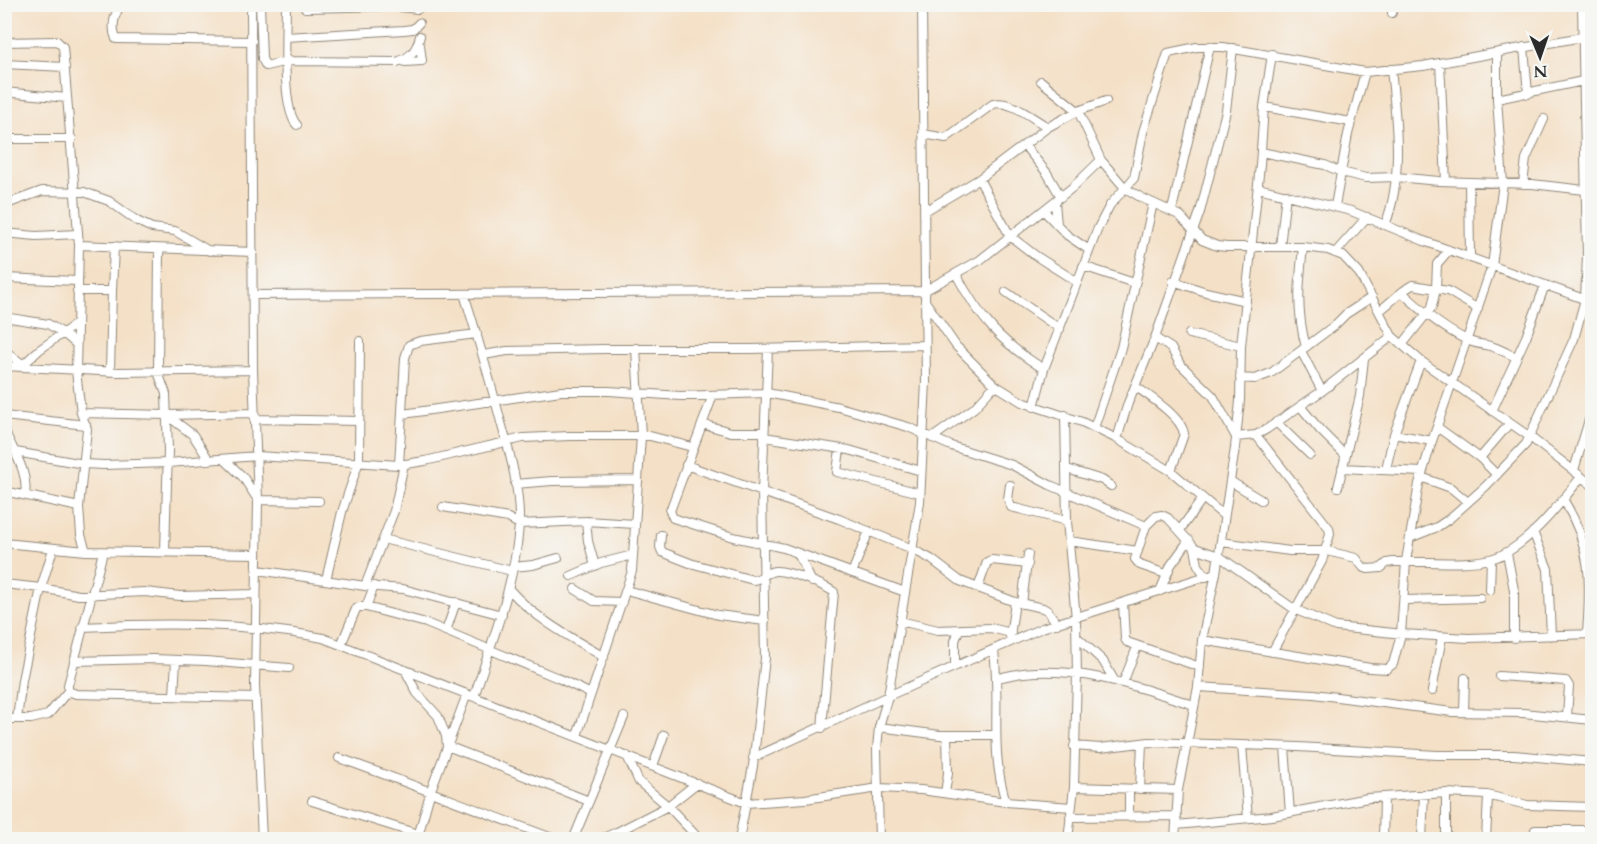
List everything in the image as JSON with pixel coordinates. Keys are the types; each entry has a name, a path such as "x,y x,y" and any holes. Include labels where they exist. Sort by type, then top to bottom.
{"street":[{"path":"121,4 114,18 113,33 116,39 252,41"},
{"path":"251,4 253,370 258,500 255,664 262,838 271,840"},
{"path":"260,4 263,64 270,67 287,61 422,61 418,7 305,8"},
{"path":"286,4 289,112 297,125"},
{"path":"879,840 877,749 879,727 888,696 920,493 926,382 922,4"},
{"path":"1392,13 1395,4"},
{"path":"1412,537 1437,527 1468,502 1523,448 1568,356 1589,300 1590,257 1585,190 1582,4"},
{"path":"286,38 404,30 419,23"},
{"path":"1034,407 1044,369 1089,250 1110,205 1134,178 1143,132 1166,56 1170,52 1210,46 1233,48 1365,72 1440,63 1582,37"},
{"path":"4,42 57,41 63,47 79,245 76,371 81,413 86,425 87,437 79,507 81,535 86,551"},
{"path":"1172,210 1210,46"},
{"path":"1524,47 1528,94"},
{"path":"1117,439 1200,212 1224,122 1233,48"},
{"path":"1202,640 1370,668 1387,669 1393,664 1401,634 1406,561 1412,537 1415,502 1432,441 1492,266 1503,183 1497,99 1497,52"},
{"path":"1174,840 1178,790 1198,687 1202,640 1219,556 1236,437 1240,401 1241,346 1262,152 1264,107 1272,54"},
{"path":"1440,63 1446,181"},
{"path":"4,64 65,67"},
{"path":"1385,225 1396,177 1395,110 1391,69"},
{"path":"1335,206 1351,123 1365,72"},
{"path":"1041,81 1078,111 1101,160 1125,188 1172,210 1185,220 1203,240 1217,246 1303,247 1335,253 1349,261 1359,273 1392,336 1421,361 1530,437 1593,485"},
{"path":"1497,99 1583,81"},
{"path":"4,92 67,98"},
{"path":"924,211 979,179 1048,127 1078,111 1106,101"},
{"path":"922,134 946,138 993,104 1001,102 1048,127"},
{"path":"1264,107 1351,123"},
{"path":"1523,184 1526,159 1544,119"},
{"path":"4,139 72,139"},
{"path":"1024,145 1047,173 1058,199 1057,225"},
{"path":"1262,152 1325,165 1341,172 1366,178 1396,177 1585,190"},
{"path":"253,295 924,296 980,260 1044,211 1085,177 1101,160"},
{"path":"979,179 1010,236 1077,282"},
{"path":"1469,182 1470,258"},
{"path":"1258,188 1335,206 1470,258 1589,300"},
{"path":"4,205 38,192 76,190 109,201 137,221 152,228 175,231 209,251"},
{"path":"1280,247 1286,194"},
{"path":"1094,428 1122,348 1134,283 1153,203"},
{"path":"1044,211 1067,235 1089,250"},
{"path":"1335,253 1367,217"},
{"path":"4,233 36,236 78,234"},
{"path":"79,245 253,252"},
{"path":"110,372 114,246"},
{"path":"1303,247 1298,289 1303,349 1322,391"},
{"path":"159,249 158,372 166,394 168,463 165,551"},
{"path":"1402,345 1432,307 1436,289 1437,264 1449,250"},
{"path":"1083,266 1134,283"},
{"path":"956,274 976,310 994,331 1016,350 1044,369"},
{"path":"4,278 77,281"},
{"path":"1173,281 1206,292 1246,301"},
{"path":"1379,311 1410,285 1448,291 1478,309"},
{"path":"1492,411 1545,285"},
{"path":"77,291 112,291"},
{"path":"1006,292 1060,329"},
{"path":"1402,292 1426,314 1468,340 1483,346 1491,346 1516,357"},
{"path":"312,801 417,837 447,746 471,695 502,615 513,569 519,524 515,484 507,441 464,294"},
{"path":"924,296 956,346 995,385 1034,407 1065,415 1117,439 1172,471 1224,516"},
{"path":"1240,378 1265,376 1372,297"},
{"path":"4,317 48,324 76,344"},
{"path":"26,366 76,324"},
{"path":"364,586 397,500 401,464 405,358 410,345 420,341 477,334"},
{"path":"1189,334 1241,346"},
{"path":"1236,437 1256,435 1322,391 1392,336"},
{"path":"1155,338 1171,348 1180,364 1209,392 1236,437"},
{"path":"326,580 342,512 359,461 360,341"},
{"path":"484,356 507,351 925,345"},
{"path":"577,736 632,571 641,436 636,348"},
{"path":"738,840 753,758 765,658 762,491 768,349"},
{"path":"4,350 26,366"},
{"path":"1338,487 1360,396 1364,358"},
{"path":"1386,469 1394,434 1421,361"},
{"path":"4,366 110,372 253,370"},
{"path":"932,438 974,408 995,385"},
{"path":"1135,386 1178,420 1184,429 1172,471"},
{"path":"403,414 561,391 609,391 680,396 767,393 809,400 871,415 908,427 958,449 1012,465 1066,492 1146,526"},
{"path":"713,395 670,512 673,519 798,554 905,592"},
{"path":"1300,406 1345,455"},
{"path":"1574,470 1593,410"},
{"path":"81,413 254,416 359,421"},
{"path":"167,415 193,435 209,460"},
{"path":"1065,415 1067,520 1077,637 1074,787 1068,840"},
{"path":"4,416 86,425"},
{"path":"1276,422 1310,455"},
{"path":"1480,458 1510,423"},
{"path":"702,424 731,432 764,435 840,449 921,471"},
{"path":"1437,427 1480,458 1497,475"},
{"path":"4,429 25,478 25,495"},
{"path":"1394,434 1432,441"},
{"path":"1256,435 1329,528 1330,534 1327,550 1318,569 1272,652"},
{"path":"4,450 84,464 168,463 257,456 401,464 426,461 507,441 570,436 641,436 659,438 692,447"},
{"path":"840,449 837,472 920,493"},
{"path":"224,459 243,477 258,500"},
{"path":"686,465 762,491 912,549 932,559 960,581 1019,603 1043,608 1057,624"},
{"path":"1067,468 1111,486"},
{"path":"1342,468 1386,469 1422,475 1451,488 1468,502"},
{"path":"1221,542 1290,551 1327,550 1356,558 1363,567 1368,569 1381,568 1389,562 1491,559 1507,553 1533,532 1581,477"},
{"path":"515,484 552,481 639,480"},
{"path":"1230,481 1262,500"},
{"path":"1010,485 1008,500 1011,507 1067,520"},
{"path":"4,491 79,507"},
{"path":"1180,530 1203,498"},
{"path":"1166,574 1140,565 1136,559 1146,526 1156,516 1168,518 1195,548 1219,556 1294,609 1336,627 1442,637 1514,638 1590,634 1590,587 1585,547 1576,520 1563,499"},
{"path":"258,500 319,501"},
{"path":"443,507 508,518 519,524 586,521 635,524"},
{"path":"586,521 588,541 595,566"},
{"path":"852,573 869,531"},
{"path":"1533,532 1548,569 1551,636"},
{"path":"661,535 660,550 670,557 753,580 760,579 765,574 774,571 788,572 832,590 836,595 822,728"},
{"path":"383,539 513,569 558,558"},
{"path":"1160,591 1166,574 1188,540"},
{"path":"1069,541 1138,552"},
{"path":"4,543 103,552 165,551 257,554"},
{"path":"1195,548 1198,565 1206,577"},
{"path":"17,719 22,680 41,588 52,549"},
{"path":"4,719 48,715 68,691 82,627 103,552"},
{"path":"1507,553 1514,590 1514,638"},
{"path":"798,554 812,582"},
{"path":"1009,644 1028,564 1028,554"},
{"path":"571,576 633,555"},
{"path":"1490,590 1491,559"},
{"path":"788,572 814,560"},
{"path":"978,588 987,562 992,560 1028,564"},
{"path":"258,570 364,586 403,589 502,615"},
{"path":"753,758 954,666 1057,624 1216,573"},
{"path":"4,584 91,595 146,592 180,596 255,594"},
{"path":"366,607 374,586"},
{"path":"509,589 534,613 578,643 604,657"},
{"path":"575,589 594,601 622,602"},
{"path":"626,590 718,615 765,621"},
{"path":"1405,600 1480,598"},
{"path":"446,631 456,602"},
{"path":"1124,603 1127,642 1200,667"},
{"path":"341,645 356,609 366,607 408,617 446,631 591,694"},
{"path":"900,621 938,630 991,628 1011,633"},
{"path":"82,627 150,623 255,627 314,636 612,749 746,803 787,801 879,788 1071,807"},
{"path":"954,666 955,640 959,630"},
{"path":"1077,637 1103,661 1114,680"},
{"path":"1432,691 1442,637"},
{"path":"1123,683 1137,647"},
{"path":"994,651 998,678 995,735 997,766 1006,802"},
{"path":"74,661 176,660 290,668"},
{"path":"174,695 176,660"},
{"path":"405,670 417,693 438,716 446,736 447,746"},
{"path":"998,678 1026,671 1114,680 1194,705"},
{"path":"1499,676 1566,681 1569,686 1567,717"},
{"path":"1464,712 1465,678"},
{"path":"1198,687 1314,694 1464,712 1523,713 1593,720"},
{"path":"68,691 76,694 256,698"},
{"path":"573,840 624,717"},
{"path":"879,727 947,735 995,735"},
{"path":"653,766 664,735"},
{"path":"945,793 948,773 947,735"},
{"path":"1074,746 1101,748 1142,743 1285,747 1437,755 1514,755 1593,762"},
{"path":"1140,789 1142,743"},
{"path":"447,746 589,801"},
{"path":"1242,746 1248,818"},
{"path":"1285,747 1290,813"},
{"path":"627,756 639,782 668,806 700,840"},
{"path":"339,758 431,790 458,804 558,840"},
{"path":"598,840 668,806 697,783"},
{"path":"1074,787 1178,790"},
{"path":"1129,789 1129,816"},
{"path":"1176,825 1290,813 1348,801 1446,793 1488,796 1527,805 1593,807"},
{"path":"1446,793 1446,832"},
{"path":"1422,840 1424,794"},
{"path":"1485,840 1488,796"},
{"path":"1383,840 1384,797"},
{"path":"1070,818 1177,816"},
{"path":"1532,840 1535,830 1593,830"},
{"path":"617,832 623,840"}]}
